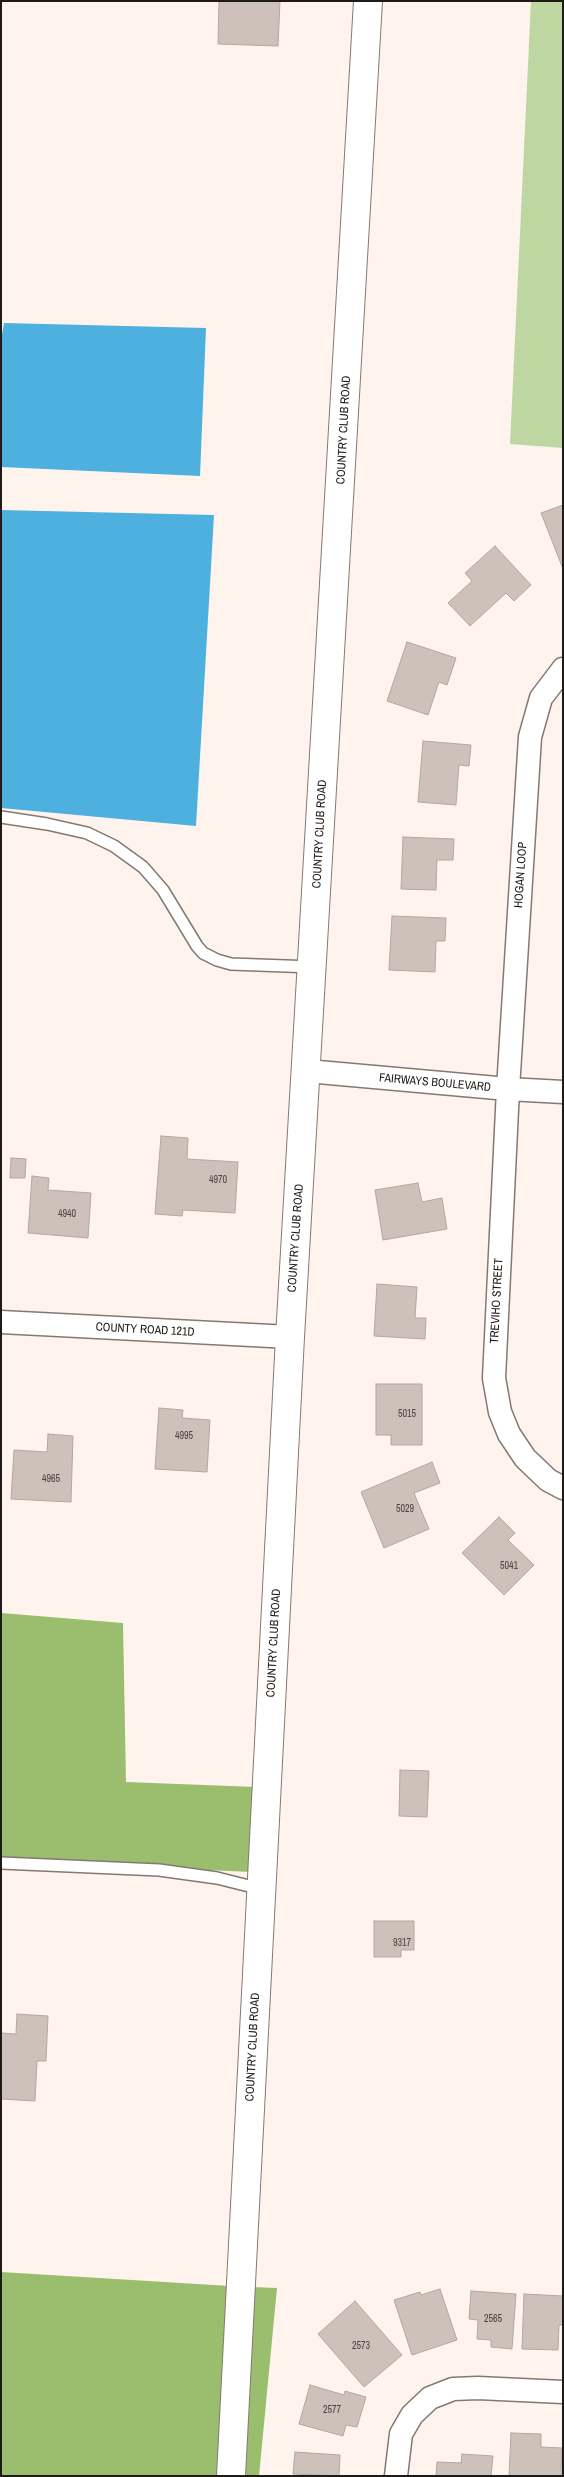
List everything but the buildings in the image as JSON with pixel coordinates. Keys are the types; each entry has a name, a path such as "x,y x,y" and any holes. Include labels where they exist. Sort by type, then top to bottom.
{"street":[{"name":"COUNTRY CLUB ROAD","path":"231,2476 290,1338 368,1"},
{"name":"HOGAN LOOP","path":"508,1089 530,737 541,698 563,669"},
{"name":"FAIRWAYS BOULEVARD","path":"307,1071 508,1089 563,1092"},
{"name":"TREVIHO STREET","path":"508,1089 494,1378 500,1412 509,1434 525,1458 548,1480 563,1488"},
{"name":"COUNTY ROAD 121D","path":"1,1322 290,1338"},
{"path":"396,2476 401,2434 412,2415 430,2398 453,2389 478,2388 563,2392"}],"lane":[{"path":"1,817 47,824 87,833 114,846 143,867 162,890 197,946 210,956 231,964 313,968"},
{"path":"2,1863 159,1870 216,1878 261,1889"}],"green space":[{"path":"531,1 563,1 563,448 510,444"},
{"path":"1,1613 123,1623 126,1782 256,1787 252,1872 1,1861"},
{"path":"1,2272 230,2286 220,2476 1,2476"},
{"path":"251,2287 277,2288 259,2476 241,2476"}],"water":[{"path":"4,323 206,328 200,476 1,467 1,340"},
{"path":"1,510 214,515 196,826 1,808"}]}
